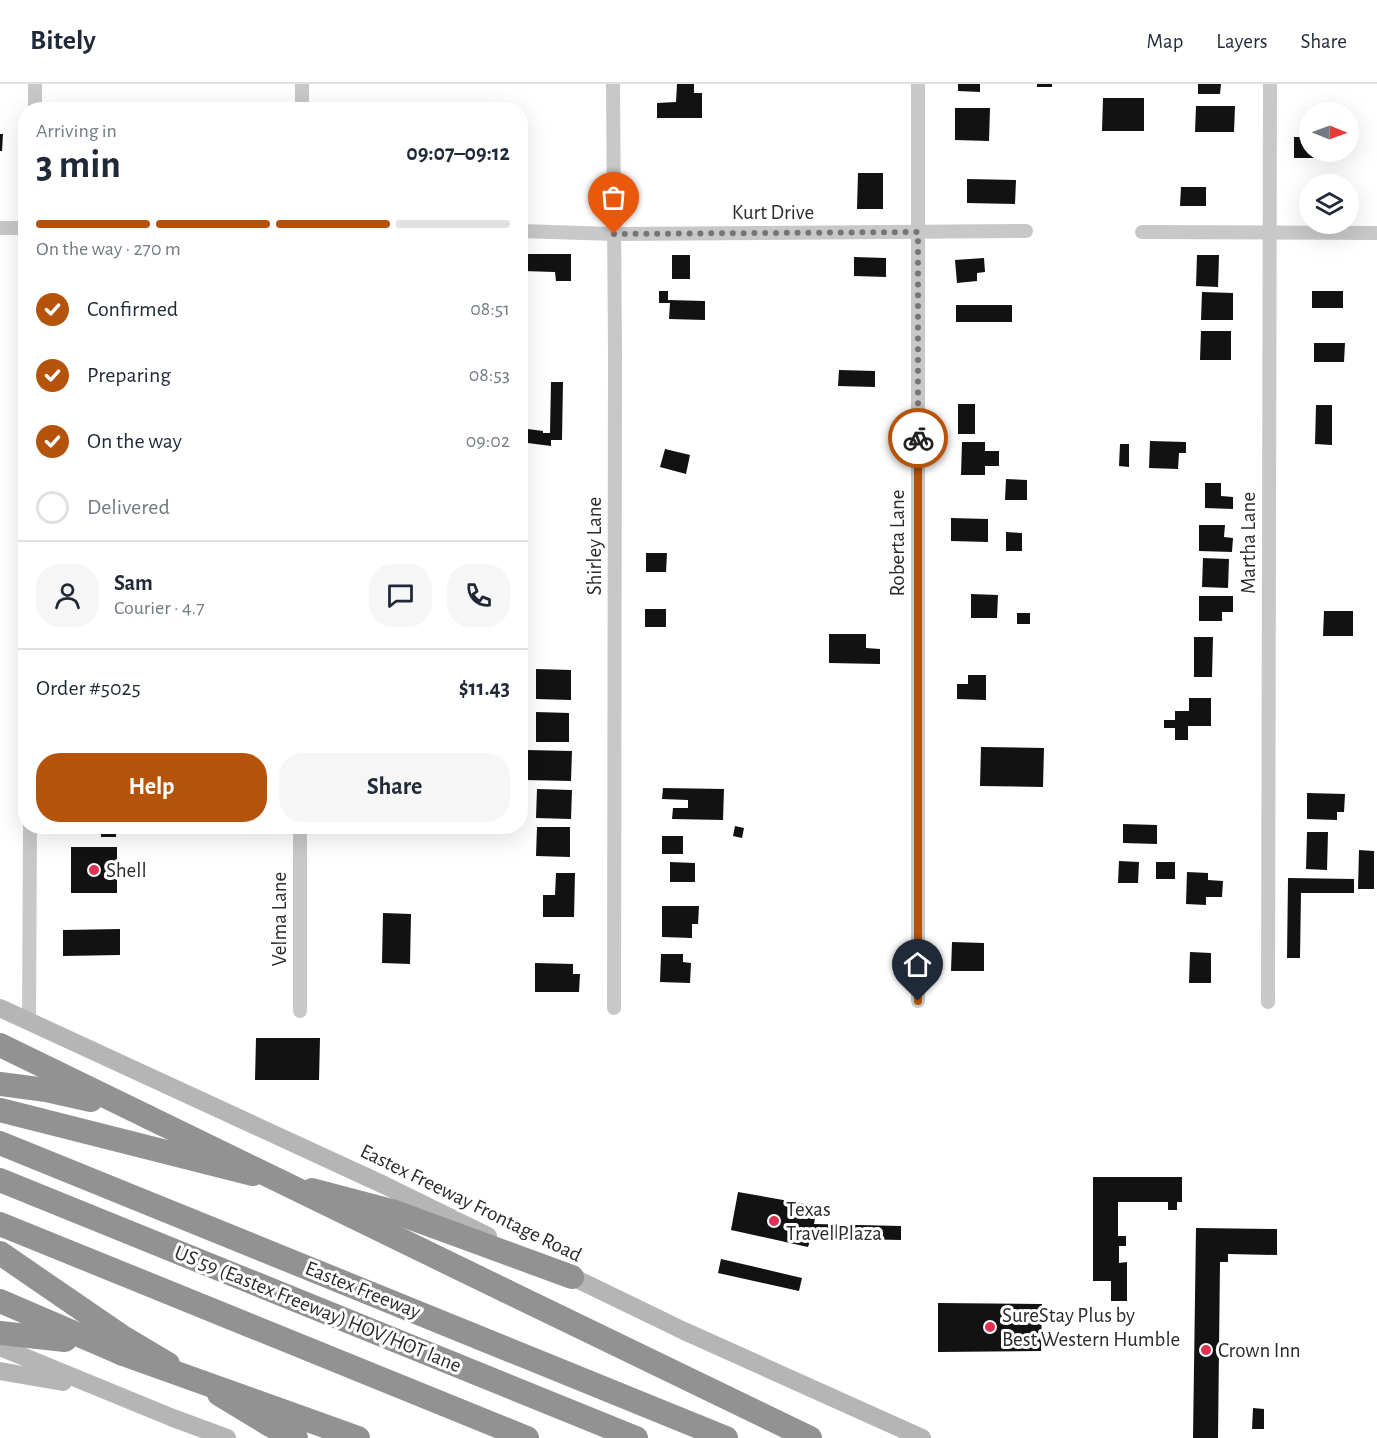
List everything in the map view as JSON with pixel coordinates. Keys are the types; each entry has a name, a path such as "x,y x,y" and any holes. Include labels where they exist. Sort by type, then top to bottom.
{"highway":[{"path":"0,1045 810,1438"},
{"path":"0,1084 72,1096 148,1118"},
{"path":"0,1110 156,1148 392,1211 572,1277"},
{"name":"Eastex Freeway","path":"0,1143 726,1438"},
{"name":"US 59 (Eastex Freeway) HOV/HOT lane","path":"0,1180 636,1438"},
{"path":"0,1224 527,1438"},
{"path":"0,1253 122,1336 270,1425 296,1438"},
{"path":"0,1301 123,1354 358,1438"},
{"path":"0,1333 70,1341 123,1354"}],"main road":[{"name":"Eastex Freeway Frontage Road","path":"0,1008 384,1185 684,1331 922,1438"},
{"path":"0,1347 99,1389 227,1438"},
{"path":"0,1371 99,1389"}],"street":[{"path":"35,84 35,102"},
{"path":"302,102 303,84"},
{"name":"Shirley Lane","path":"613,84 614,1008"},
{"name":"Roberta Lane","path":"918,84 918,1001"},
{"name":"Martha Lane","path":"1268,1002 1270,84"},
{"path":"0,228 18,228"},
{"name":"Kurt Drive","path":"528,231 614,234 1026,231"},
{"path":"1142,232 1377,233"},
{"path":"29,1022 30,834"},
{"name":"Velma Lane","path":"300,834 300,1011"}],"building":[{"path":"677,84 694,84 694,93 702,93 702,118 657,118 657,103 676,102"},
{"path":"958,84 980,84 980,92 958,91"},
{"path":"1037,84 1052,84 1052,87 1037,87"},
{"path":"1198,84 1221,84 1220,94 1198,94"},
{"path":"1103,98 1144,98 1144,131 1102,131"},
{"path":"1196,106 1235,106 1234,132 1195,132"},
{"path":"955,108 990,108 989,141 955,140"},
{"path":"0,134 3,134 2,151 0,151"},
{"path":"1294,137 1299,137 1299,158 1294,158"},
{"path":"858,173 883,173 883,209 857,209"},
{"path":"967,179 1016,180 1015,204 967,203"},
{"path":"1181,187 1206,187 1206,206 1180,206"},
{"path":"528,254 571,254 571,281 556,281 555,272 528,271"},
{"path":"672,255 690,255 690,279 672,279"},
{"path":"1197,255 1219,255 1218,287 1196,286"},
{"path":"854,257 886,258 886,277 854,276"},
{"path":"984,258 985,272 977,273 977,281 957,283 955,260"},
{"path":"659,291 668,291 668,300 705,301 705,320 669,319 670,303 659,303"},
{"path":"1312,291 1343,291 1343,308 1312,308"},
{"path":"1202,292 1233,293 1233,320 1201,320"},
{"path":"956,305 1012,305 1012,322 956,322"},
{"path":"1201,331 1231,331 1231,360 1200,360"},
{"path":"1314,343 1345,343 1344,362 1314,362"},
{"path":"839,370 875,371 875,387 838,386"},
{"path":"551,382 563,382 562,440 551,440 551,446 528,443 528,429 550,433"},
{"path":"958,404 975,404 975,434 958,434"},
{"path":"1316,405 1332,405 1332,445 1315,444"},
{"path":"1150,441 1186,442 1186,453 1179,453 1178,469 1149,468"},
{"path":"962,442 985,442 985,451 999,451 999,466 985,466 985,475 961,475"},
{"path":"1120,444 1129,444 1129,467 1119,466"},
{"path":"665,449 690,455 686,474 660,467"},
{"path":"1006,479 1027,480 1027,500 1005,500"},
{"path":"1205,483 1221,483 1221,496 1233,497 1233,509 1205,508"},
{"path":"951,518 988,519 988,542 951,541"},
{"path":"1199,525 1225,525 1224,537 1233,538 1232,552 1199,551"},
{"path":"1006,532 1022,533 1022,551 1006,551"},
{"path":"646,553 667,553 666,572 646,572"},
{"path":"1203,558 1229,559 1228,588 1202,587"},
{"path":"971,594 998,595 997,618 971,618"},
{"path":"1199,596 1233,596 1233,612 1222,612 1222,621 1199,621"},
{"path":"645,609 666,609 666,627 645,627"},
{"path":"1324,611 1353,611 1353,636 1323,636"},
{"path":"1017,613 1030,613 1030,624 1017,624"},
{"path":"829,634 866,634 866,648 880,649 880,664 829,663"},
{"path":"1194,637 1213,637 1212,677 1194,677"},
{"path":"536,669 571,670 571,700 536,699"},
{"path":"968,675 986,675 986,700 957,699 957,684 968,684"},
{"path":"1189,698 1211,698 1211,726 1188,726 1188,740 1175,740 1175,728 1164,728 1164,720 1175,720 1175,711 1189,711"},
{"path":"536,712 569,713 569,742 536,742"},
{"path":"981,747 1044,748 1043,787 980,786"},
{"path":"528,750 572,751 571,781 528,780"},
{"path":"663,788 724,789 723,820 672,819 673,808 688,808 688,800 662,799"},
{"path":"537,789 572,790 571,819 536,818"},
{"path":"1307,793 1345,794 1344,812 1337,812 1337,820 1307,819"},
{"path":"1123,824 1157,825 1157,844 1123,843"},
{"path":"735,826 744,828 742,838 733,836"},
{"path":"537,827 570,827 570,857 536,856"},
{"path":"1307,832 1328,832 1327,870 1306,869"},
{"path":"101,834 116,834 116,837 101,837"},
{"path":"662,836 683,836 683,854 662,854"},
{"name":"Shell","path":"71,847 117,847 117,893 71,893"},
{"path":"1359,850 1374,851 1374,889 1358,889"},
{"path":"1119,861 1139,862 1138,883 1118,883"},
{"path":"670,862 695,863 695,882 670,882"},
{"path":"1156,862 1175,862 1175,879 1156,879"},
{"path":"1187,872 1208,873 1208,880 1223,881 1222,897 1206,897 1206,905 1186,904"},
{"path":"556,873 575,873 574,917 543,917 543,895 555,895"},
{"path":"1288,878 1354,879 1354,893 1301,893 1300,958 1287,958"},
{"path":"662,906 699,906 698,924 692,924 692,938 662,937"},
{"path":"383,913 411,914 410,964 382,963"},
{"name":"Shell","path":"120,929 120,955 63,956 63,930"},
{"path":"952,942 984,943 984,971 951,971"},
{"path":"1190,952 1211,953 1211,983 1189,983"},
{"path":"661,954 683,954 683,962 691,963 690,983 660,982"},
{"path":"535,963 573,964 573,974 580,974 579,992 535,992"},
{"path":"256,1038 320,1038 319,1080 255,1080"},
{"path":"1093,1177 1182,1177 1182,1202 1177,1202 1177,1210 1168,1210 1168,1202 1118,1202 1118,1236 1126,1236 1126,1246 1119,1246 1119,1263 1127,1262 1127,1301 1111,1301 1111,1281 1093,1281"},
{"name":"Texas Travel Plaza","path":"738,1192 817,1206 814,1224 901,1226 901,1240 811,1238 808,1247 731,1230"},
{"name":"Crown Inn","path":"1196,1228 1277,1229 1277,1255 1228,1254 1228,1262 1220,1262 1218,1438 1193,1438"},
{"path":"721,1259 802,1278 799,1291 718,1273"},
{"name":"SureStay Plus by Best Western Humble","path":"938,1303 1042,1304 1041,1351 938,1352"},
{"path":"1253,1408 1264,1409 1264,1429 1252,1429"}],"way so far":[{"path":"614,234 918,232 918,438"}],"place":[{"name":"Shell","path":"94,870"},
{"name":"Texas Travel Plaza","path":"774,1221"},
{"name":"SureStay Plus by Best Western Humble","path":"990,1327"},
{"name":"Crown Inn","path":"1206,1350"}],"route":[{"path":"918,438 918,1001"}]}
